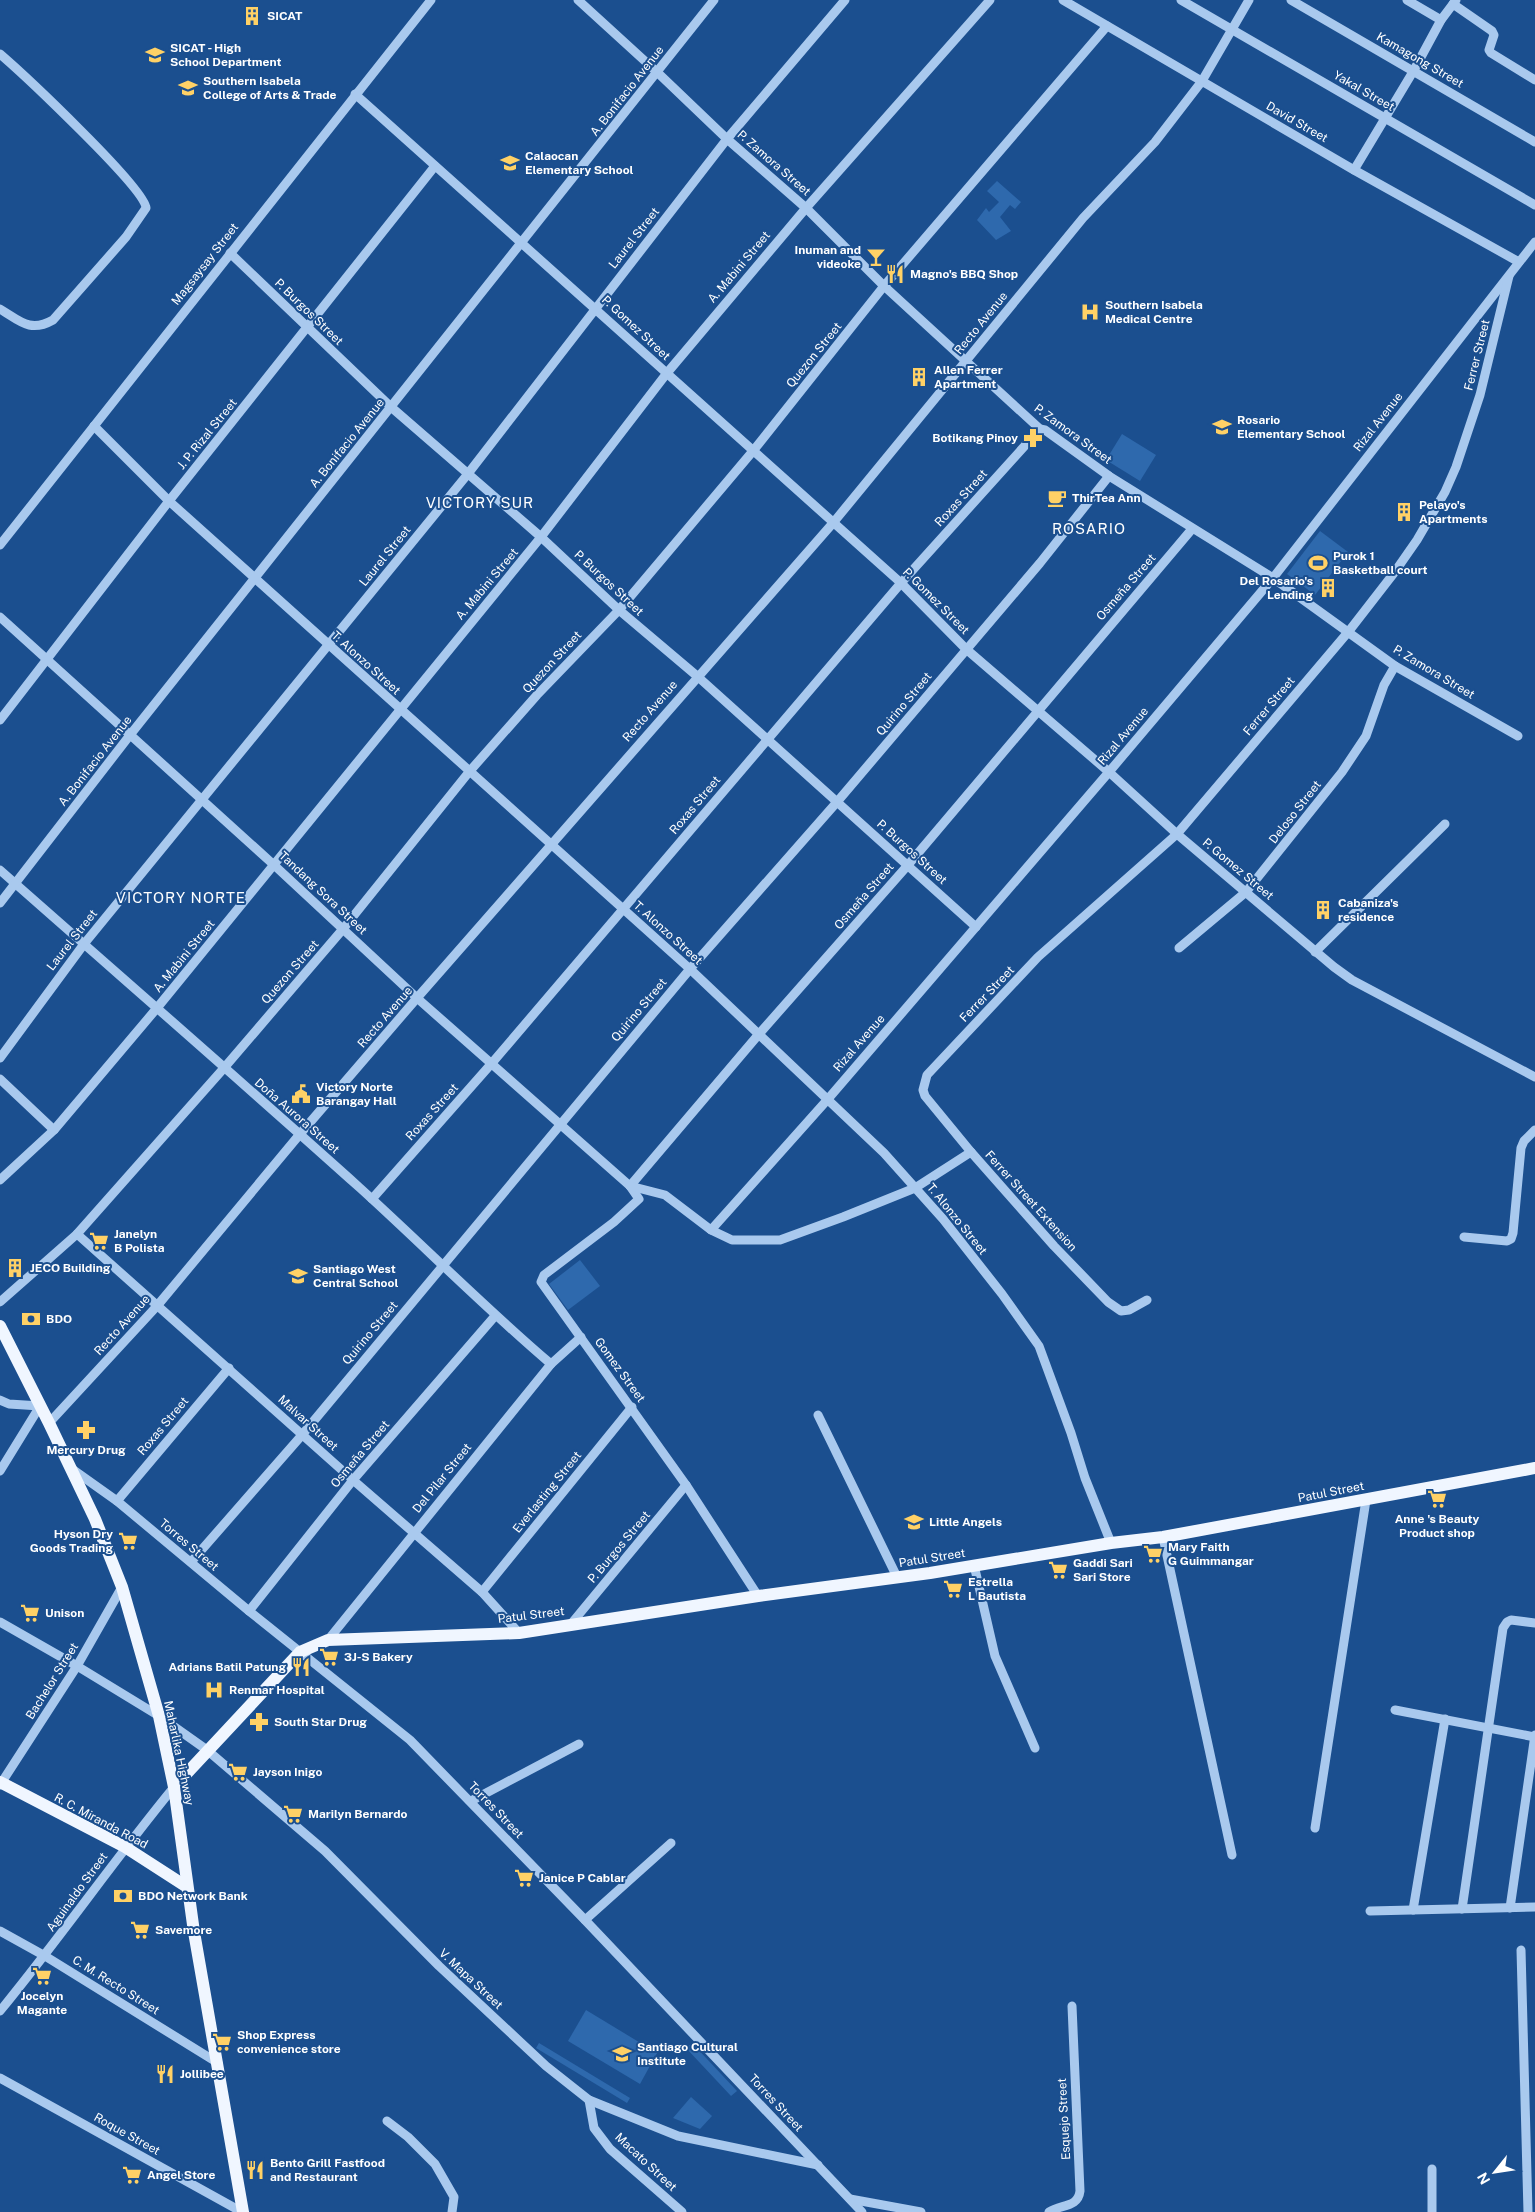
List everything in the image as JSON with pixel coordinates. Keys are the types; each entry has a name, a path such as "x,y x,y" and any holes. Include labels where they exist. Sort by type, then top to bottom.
{"main road":[{"name":"Maharlika Highway","path":"0,1326 95,1519 122,1587 159,1716 174,1787 187,1887 243,2212"},
{"name":"Patul Street","path":"328,1640 519,1633 758,1596 897,1578 1111,1543 1163,1537 1535,1468"},
{"path":"174,1787 300,1652 328,1640"},
{"name":"R. C. Miranda Road","path":"0,1784 125,1847 187,1887"}],"street":[{"name":"Magsaysay Street","path":"0,545 431,0"},
{"name":"A. Bonifacio Avenue","path":"0,903 130,735 714,0"},
{"name":"Laurel Street","path":"0,1058 84,944 329,646 467,474 727,139 845,0"},
{"name":"A. Mabini Street","path":"0,1180 54,1130 157,1008 399,709 541,538 667,373 806,208 990,0"},
{"name":"David Street","path":"1063,0 1354,170 1519,262"},
{"name":"Yakal Street","path":"1180,0 1535,205"},
{"name":"Recto Avenue","path":"49,1423 157,1306 300,1134 551,846 696,676 832,523 1083,218 1155,142 1202,81 1249,0"},
{"name":"Kamagong Street","path":"1291,0 1535,142"},
{"path":"1407,0 1441,20"},
{"name":"P. Zamora Street","path":"580,1 658,72 727,139 806,208 884,286 1040,429 1045,430 1109,476 1273,578 1395,666 1518,736"},
{"path":"1354,170 1414,70 1441,20 1454,2 1492,31 1494,35 1489,50 1491,54 1535,80"},
{"name":"Quezon Street","path":"0,1302 78,1234 224,1068 343,929 470,772 537,695 619,610 753,451 884,286 1107,26"},
{"path":"0,54 78,127 144,200 146,208 126,237 53,320 33,327 0,309"},
{"name":"P. Gomez Street","path":"355,94 596,307 832,523 901,583 966,649 1315,952 1352,980 1535,1077"},
{"name":"J. P. Rizal Street","path":"0,720 169,501 435,166"},
{"name":"Rizal Avenue","path":"711,1230 976,928 1273,578 1535,242"},
{"name":"P. Burgos Street","path":"230,253 391,407 838,802 976,928"},
{"name":"Ferrer Street","path":"927,1075 1038,958 1177,834 1348,631 1417,540 1445,492 1466,441 1480,395 1508,276"},
{"name":"T. Alonzo Street","path":"94,426 169,501 690,969 884,1153 1002,1294 1039,1346 1071,1433 1085,1478 1111,1543"},
{"name":"Roxas Street","path":"372,1199 492,1063 901,583 1040,429"},
{"name":"Quirino Street","path":"190,1562 302,1434 690,969 838,802 1040,563 1109,476"},
{"name":"Osmeña Street","path":"630,1186 758,1034 908,865 1192,529"},
{"name":"Tandang Sora Street","path":"0,617 202,799 418,998 630,1186"},
{"name":"Deloso Street","path":"1179,948 1246,892 1342,772 1366,736 1384,685 1395,666"},
{"path":"1315,952 1445,824"},
{"name":"Doña Aurora Street","path":"0,870 300,1134 372,1199 495,1316 551,1364"},
{"name":"Ferrer Street Extension","path":"927,1075 922,1090 925,1096 971,1152 1054,1246 1115,1308 1121,1311 1130,1310 1147,1300"},
{"path":"0,1080 54,1130"},
{"path":"1464,1236 1507,1241 1511,1239 1521,1148 1524,1141 1535,1130"},
{"path":"630,1186 665,1195 711,1230 732,1240 780,1240 843,1218 915,1188 971,1152"},
{"name":"Gomez Street","path":"630,1186 639,1199 614,1222 541,1278 541,1282 632,1407 758,1596"},
{"name":"Malvar Street","path":"78,1234 482,1592 519,1633"},
{"name":"Osmeña Street","path":"249,1611 354,1480 495,1316"},
{"name":"Del Pilar Street","path":"328,1640 551,1364 581,1337"},
{"name":"Roxas Street","path":"117,1501 229,1368"},
{"path":"0,1400 9,1404 40,1406 0,1471"},
{"name":"Everlasting Street","path":"482,1592 632,1407"},
{"path":"818,1415 897,1578"},
{"name":"Torres Street","path":"72,1470 117,1501 249,1611 410,1740 585,1920 862,2212"},
{"name":"P. Burgos Street","path":"571,1624 686,1486"},
{"path":"1315,1828 1366,1500"},
{"path":"1163,1537 1232,1855"},
{"path":"974,1565 995,1656 1035,1748"},
{"name":"Bachelor Street","path":"0,1784 77,1666 122,1587"},
{"path":"1462,1909 1503,1628 1511,1620 1535,1623"},
{"name":"V. Mapa Street","path":"0,1622 159,1716 207,1750 325,1851 446,1973 546,2066 589,2100 678,2136 818,2165"},
{"path":"1395,1710 1535,1736 1510,1908"},
{"path":"1413,1910 1444,1719"},
{"path":"471,1801 579,1744"},
{"name":"Aguinaldo Street","path":"0,2011 45,1956 125,1847 174,1787"},
{"path":"585,1920 671,1844"},
{"path":"1370,1911 1535,1908"},
{"name":"C. M. Recto Street","path":"0,1931 45,1956 218,2063"},
{"path":"1521,1950 1528,2212"},
{"name":"Esquejo Street","path":"1049,2212 1076,2202 1079,2198 1080,2190 1072,2006"},
{"name":"Roque Street","path":"0,2078 243,2212"},
{"name":"Macato Street","path":"589,2100 594,2128 610,2149 682,2212"},
{"path":"387,2121 408,2137 435,2164 454,2197 452,2212"},
{"path":"1432,2169 1432,2212"},
{"path":"850,2198 921,2212"}],"shaded area":[{"path":"997,181 1021,202 1015,209 1010,205 1000,217 1011,231 996,240 977,220 986,208 989,212 999,202 987,191"},
{"path":"1122,434 1156,455 1140,481 1106,460"},
{"name":"Purok 1 Basketball court","path":"1320,531 1348,552 1315,595 1287,574"},
{"path":"580,1260 600,1286 568,1310 549,1284"},
{"path":"586,2010 657,2053 640,2084 568,2041"},
{"path":"539,2043 630,2098 627,2103 536,2048"},
{"path":"692,2043 737,2091 731,2096 686,2048"},
{"path":"691,2097 712,2116 700,2129 673,2118"}],"place":[{"name":"SICAT","path":"252,16"},
{"name":"SICAT - High School Department","path":"155,55"},
{"name":"Southern Isabela College of Arts & Trade","path":"188,88"},
{"name":"Calaocan Elementary School","path":"510,163"},
{"name":"Inuman and videoke","path":"876,257"},
{"name":"Magno's BBQ Shop","path":"895,274"},
{"name":"Southern Isabela Medical Centre","path":"1090,312"},
{"name":"Allen Ferrer Apartment","path":"919,377"},
{"name":"Rosario Elementary School","path":"1222,427"},
{"name":"Botikang Pinoy","path":"1033,438"},
{"name":"ThirTea Ann","path":"1057,498"},
{"name":"Pelayo's Apartments","path":"1404,512"},
{"name":"Purok 1 Basketball court","path":"1318,563"},
{"name":"Del Rosario's Lending","path":"1328,588"},
{"name":"Cabaniza's residence","path":"1323,910"},
{"name":"Victory Norte Barangay Hall","path":"301,1094"},
{"name":"Janelyn B Polista","path":"99,1241"},
{"name":"JECO Building","path":"15,1268"},
{"name":"Santiago West Central School","path":"298,1276"},
{"name":"BDO","path":"31,1319"},
{"name":"Mercury Drug","path":"86,1430"},
{"name":"Anne 's Beauty Product shop","path":"1437,1499"},
{"name":"Little Angels","path":"914,1522"},
{"name":"Hyson Dry Goods Trading","path":"128,1541"},
{"name":"Mary Faith G Guimmangar","path":"1153,1554"},
{"name":"Gaddi Sari Sari Store","path":"1058,1570"},
{"name":"Estrella L Bautista","path":"953,1589"},
{"name":"Unison","path":"30,1613"},
{"name":"3J-S Bakery","path":"329,1657"},
{"name":"Adrians Batil Patung","path":"301,1667"},
{"name":"Renmar Hospital","path":"214,1690"},
{"name":"South Star Drug","path":"259,1722"},
{"name":"Jayson Inigo","path":"238,1772"},
{"name":"Marilyn Bernardo","path":"293,1814"},
{"name":"Janice P Cablar","path":"524,1878"},
{"name":"BDO Network Bank","path":"123,1896"},
{"name":"Savemore","path":"140,1930"},
{"name":"Jocelyn Magante","path":"42,1976"},
{"name":"Shop Express convenience store","path":"222,2042"},
{"name":"Santiago Cultural Institute","path":"622,2054"},
{"name":"Jollibee","path":"165,2074"},
{"name":"Bento Grill Fastfood and Restaurant","path":"255,2170"},
{"name":"Angel Store","path":"132,2175"}],"district":[{"name":"VICTORY SUR","path":"480,503"},
{"name":"ROSARIO","path":"1089,529"},
{"name":"VICTORY NORTE","path":"181,898"}]}
